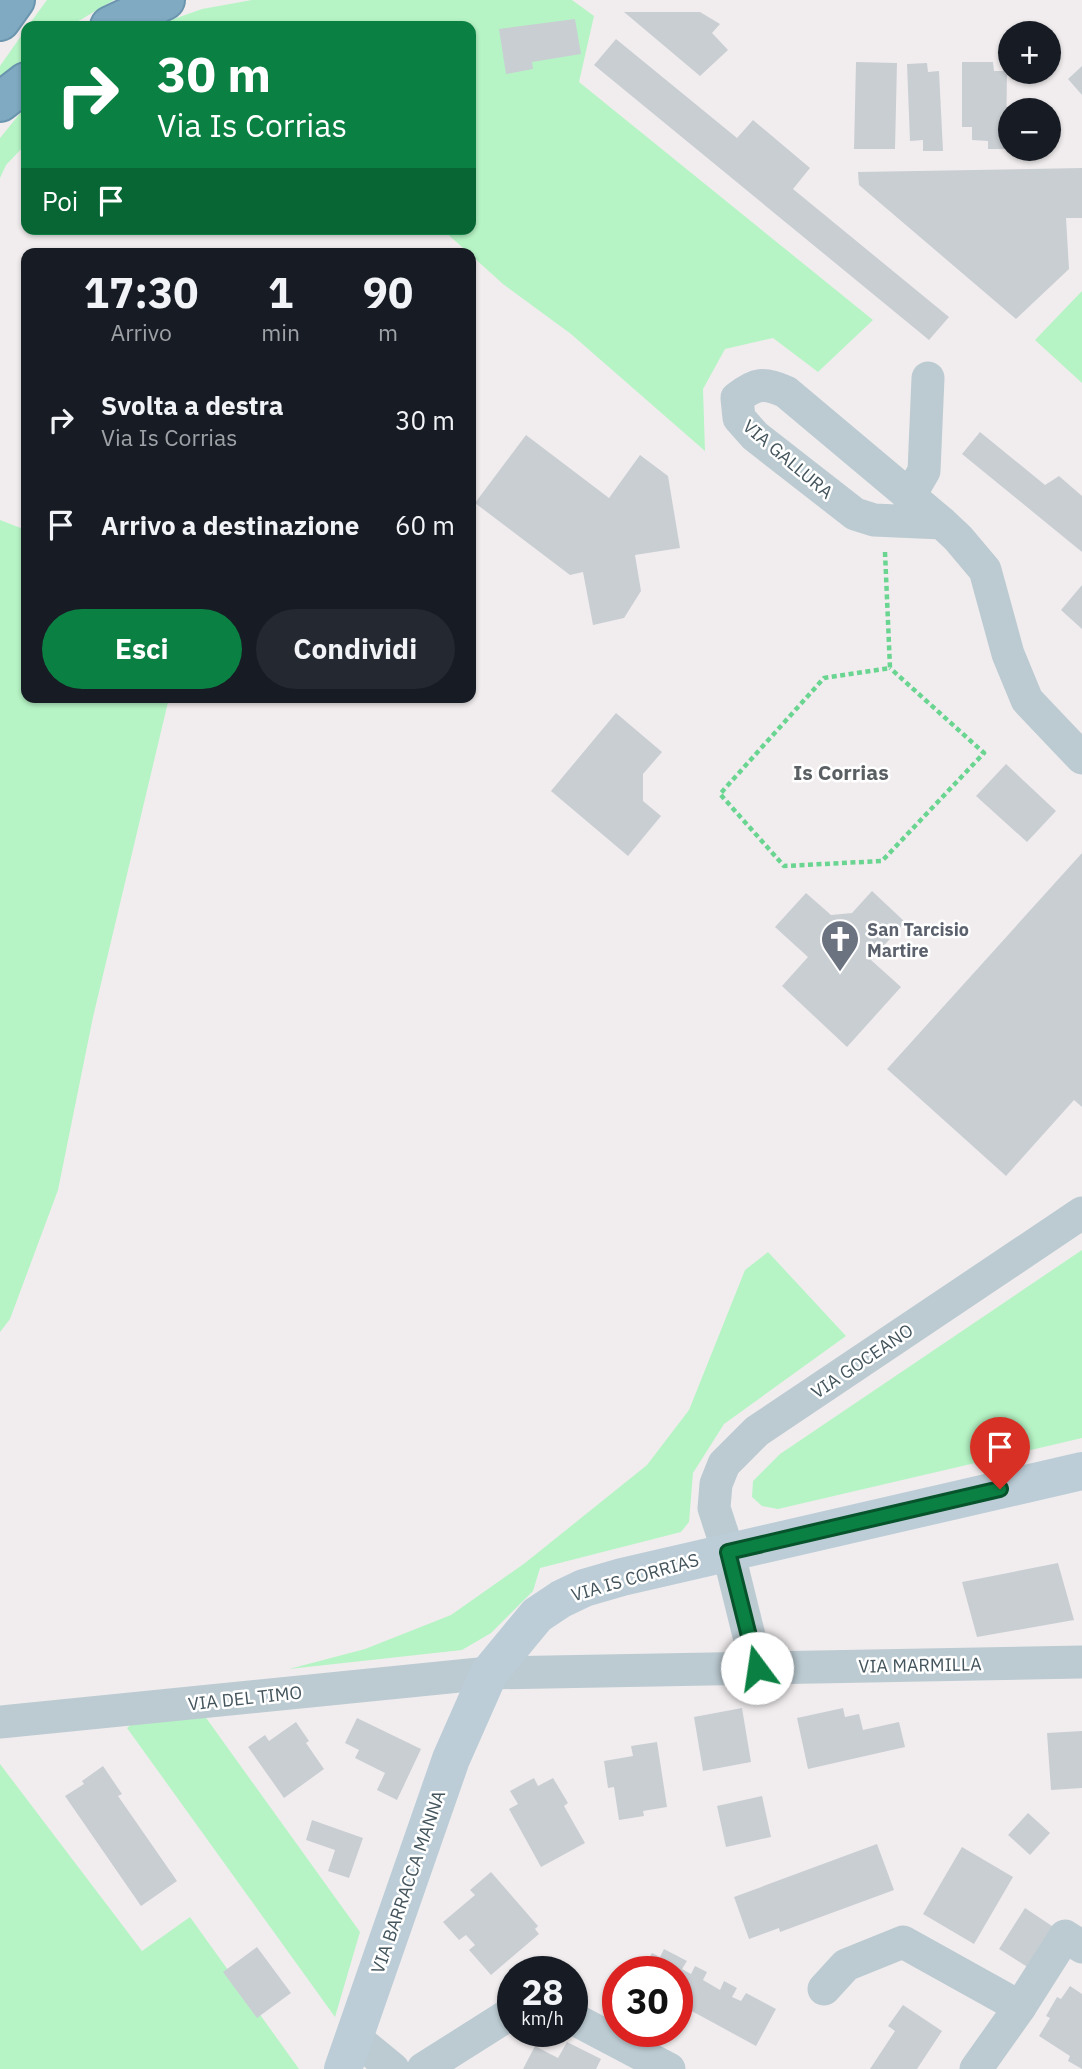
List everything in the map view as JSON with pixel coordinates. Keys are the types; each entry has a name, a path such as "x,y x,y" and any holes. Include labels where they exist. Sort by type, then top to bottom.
{"highway":[{"path":"0,20 15,0"},
{"path":"121,21 165,0"},
{"path":"0,102 21,86"}],"street":[{"path":"910,495 924,471 928,378"},
{"name":"VIA GALLURA","path":"942,523 874,520 855,514 755,436 739,418 737,398 751,387 769,384 786,391 942,523 985,570 1008,654 1027,700 1082,758"},
{"name":"VIA GOCEANO","path":"728,1552 714,1508 716,1484 724,1464 757,1431 1082,1213"},
{"name":"VIA IS CORRIAS","path":"484,1685 537,1615 584,1588 728,1552 1082,1471"},
{"path":"728,1552 757,1668"},
{"name":"VIA MARMILLA","path":"484,1685 757,1668 1082,1662"},
{"name":"VIA DEL TIMO","path":"0,1722 484,1685"},
{"name":"VIA BARRACCA MANNA","path":"349,2053 451,1759 484,1685"},
{"path":"983,2067 1065,1936 1082,1947"},
{"path":"824,1989 846,1965 903,1942 1020,2007"},
{"path":"423,2069 497,2022"},
{"path":"588,2026 669,2069"},
{"path":"349,2053 393,2069"}],"path":[{"path":"884,520 890,668 984,753 882,860 784,866 720,794 824,678 890,668"}],"green space":[{"path":"47,0 114,0 78,21 32,21"},
{"path":"252,0 572,0 594,16 579,82 873,320 818,372 773,338 725,349 703,389 705,451 571,334 503,284 476,260 476,248 463,248 449,235 476,235 476,21 168,21 202,9"},
{"path":"21,36 21,63 0,80 0,66"},
{"path":"21,112 21,149 6,165 0,178 0,138"},
{"path":"1082,291 1082,383 1035,340"},
{"path":"0,520 21,528 21,703 168,703 93,1017 58,1190 10,1319 0,1332"},
{"path":"1082,1250 1082,1438 778,1509 762,1506 752,1497 753,1481 780,1454"},
{"path":"768,1252 846,1336 724,1424 693,1473 689,1522 681,1532 540,1568 533,1591 491,1633 462,1650 289,1669 365,1649 451,1615 525,1563 647,1465 689,1410 745,1270"},
{"path":"204,1715 360,1932 335,2017 127,1728 134,1722"},
{"path":"0,1764 142,1951 190,1917 299,2069 0,2069"}],"building":[{"path":"624,12 700,12 720,24 712,33 728,50 700,76"},
{"path":"575,19 581,54 532,62 533,69 506,74 499,29"},
{"path":"616,39 737,138 753,120 810,168 793,189 949,317 929,340 594,65"},
{"path":"856,62 897,63 895,149 854,149"},
{"path":"962,62 993,62 994,71 998,71 998,84 1007,84 1007,98 998,98 998,149 988,149 988,141 972,140 972,127 962,127"},
{"path":"927,63 928,72 939,71 943,151 923,151 923,140 910,141 907,64"},
{"path":"1082,66 1082,95 1068,79"},
{"path":"1082,168 1082,218 1066,218 1069,269 1016,319 859,185 858,172"},
{"path":"980,432 1045,485 1059,476 1082,496 1082,552 962,454"},
{"path":"526,435 609,498 640,455 668,476 680,548 635,555 641,591 624,618 593,625 583,572 570,575 476,502"},
{"path":"1082,585 1082,629 1061,610"},
{"path":"616,713 662,752 643,774 643,801 661,816 628,856 551,791"},
{"path":"1006,764 1056,811 1027,842 976,796"},
{"path":"1082,853 1082,1107 1074,1100 1006,1176 887,1069"},
{"name":"San Tarcisio Martire","path":"872,891 905,922 871,960 901,987 847,1047 782,986 808,957 775,927 806,893 831,915 852,913"},
{"path":"1058,1563 1074,1620 977,1637 962,1582"},
{"path":"742,1708 751,1762 703,1771 694,1717"},
{"path":"843,1708 845,1717 859,1714 863,1730 899,1722 905,1747 808,1769 797,1718"},
{"path":"357,1718 421,1749 397,1800 377,1790 385,1773 355,1758 359,1750 345,1743"},
{"path":"296,1722 309,1741 306,1743 324,1769 284,1798 248,1747 265,1735 269,1741"},
{"path":"1082,1731 1082,1788 1051,1790 1047,1733"},
{"path":"657,1742 667,1807 643,1811 644,1816 619,1820 614,1787 608,1788 604,1761 633,1756 631,1746"},
{"path":"103,1766 122,1794 118,1796 177,1881 141,1906 65,1796 84,1784 82,1781"},
{"path":"534,1778 538,1786 553,1778 568,1803 564,1806 585,1843 541,1867 509,1809 518,1804 510,1791"},
{"path":"762,1796 771,1837 726,1847 717,1806"},
{"path":"1028,1813 1050,1833 1030,1855 1008,1835"},
{"path":"312,1820 363,1838 349,1878 328,1871 335,1850 306,1840"},
{"path":"877,1844 894,1890 780,1932 779,1928 749,1939 734,1897"},
{"path":"962,1847 1013,1877 974,1944 923,1914"},
{"path":"491,1872 538,1926 535,1929 539,1934 513,1956 497,1956 497,1970 491,1975 469,1950 475,1945 466,1935 459,1940 443,1922 475,1895 470,1890"},
{"path":"1025,1908 1055,1928 1029,1968 999,1949"},
{"path":"257,1947 291,1993 257,2018 223,1972"},
{"path":"664,1949 677,1956 660,1956"},
{"path":"695,1966 707,1972 703,1980 720,1990 724,1981 737,1988 732,1997 741,2001 746,1993 776,2009 756,2046 693,2012"},
{"path":"1070,1986 1082,1994 1082,2069 1068,2061 1070,2056 1039,2036 1050,2018 1046,2016 1057,1997 1061,1999"},
{"path":"903,2005 942,2031 917,2069 870,2069 895,2031 888,2026"},
{"path":"534,2047 558,2058 564,2047 577,2047 601,2059 596,2069 523,2069"}],"place":[{"name":"San Tarcisio Martire","path":"840,973"}],"district":[{"name":"Is Corrias","path":"841,772"}],"route":[{"path":"757,1668 728,1552 1000,1489"}]}
